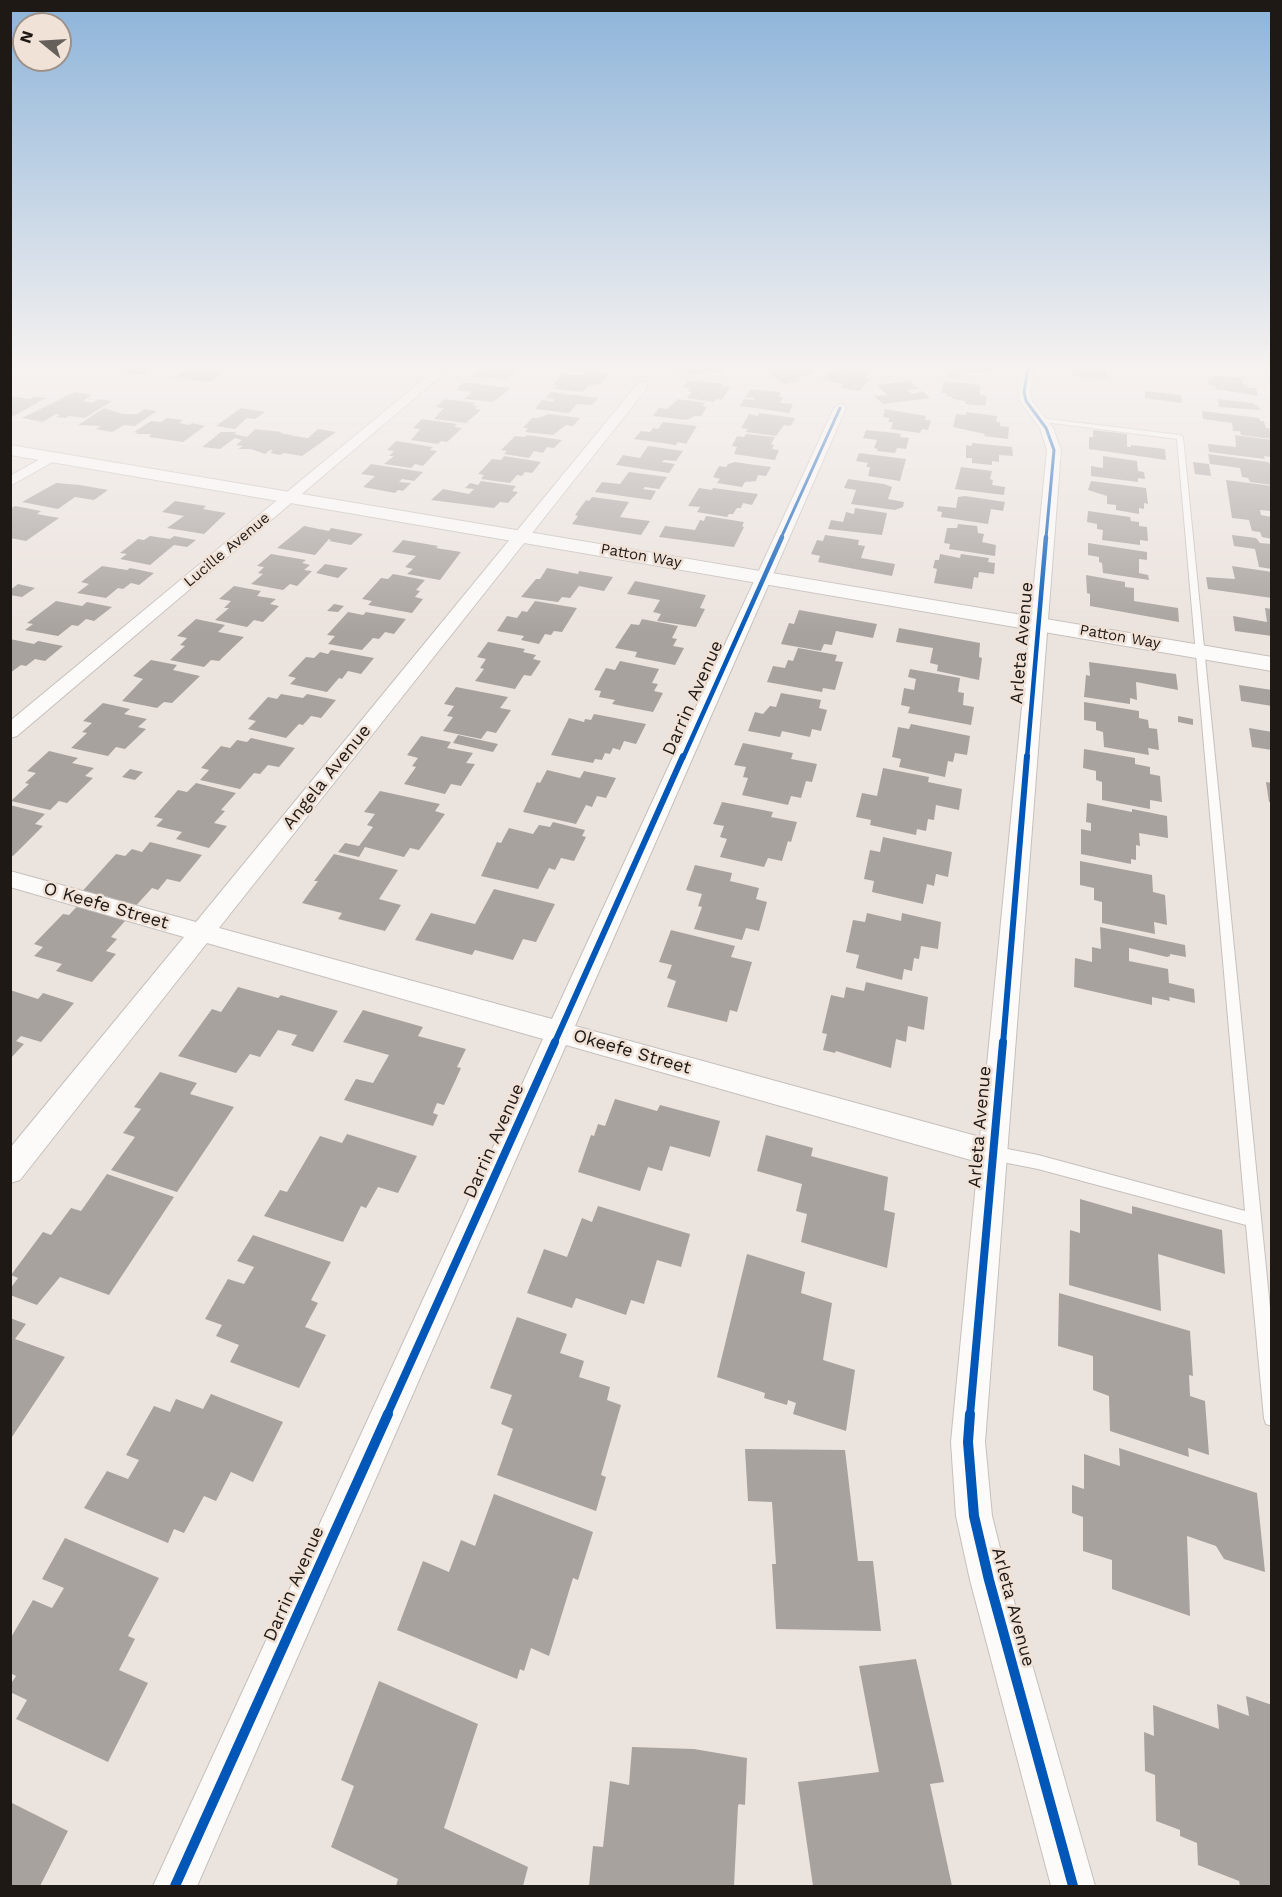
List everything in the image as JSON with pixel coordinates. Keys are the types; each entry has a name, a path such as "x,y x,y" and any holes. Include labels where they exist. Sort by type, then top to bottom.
{"street":[{"name":"Patton Way","path":"51,457 1272,664"},
{"path":"10,482 51,457"},
{"name":"Lucille Avenue","path":"10,732 338,457"},
{"name":"Angela Avenue","path":"10,1170 585,457"},
{"name":"Darrin Avenue","path":"175,1887 818,457"},
{"name":"Arleta Avenue","path":"1053,457 968,1442 975,1516 989,1580 1073,1887"},
{"name":"O Keefe Street","path":"10,879 202,933"},
{"name":"Okeefe Street","path":"202,933 992,1153"}],"lane":[{"path":"1182,457 1272,1418"},
{"path":"992,1153 1038,1162 1253,1220"}],"building":[{"path":"393,457 432,457 423,466 415,464 411,468 384,464"},
{"path":"507,457 541,462 532,473 525,472 522,476 517,475 510,483 481,479 484,475 478,474 492,459 501,460"},
{"path":"622,457 679,457 676,461 664,460 662,462 675,464 669,473 616,465"},
{"path":"751,457 776,457 775,460"},
{"path":"858,457 906,459 900,481 868,476 870,467 866,467 868,463 856,461"},
{"path":"999,457 999,462 992,461 992,465 972,463 972,458 966,458"},
{"path":"1103,457 1137,461 1138,471 1144,472 1145,479 1138,478 1138,482 1091,476 1091,466 1103,468"},
{"path":"1142,457 1166,457 1166,460"},
{"path":"1209,457 1268,462 1272,466 1272,485 1250,482 1248,478 1242,477 1240,468 1210,464"},
{"path":"1245,457 1264,457 1265,459"},
{"path":"735,462 771,467 766,476 758,475 756,481 745,482 742,487 717,483 720,479 713,477 719,466 726,467"},
{"path":"1193,462 1209,464 1211,476 1195,474"},
{"path":"371,464 423,472 414,481 402,479 399,482 411,483 403,491 398,490 395,493 363,487 375,476 361,474"},
{"path":"961,467 992,471 990,479 993,480 992,485 1005,487 1004,495 955,489"},
{"path":"629,472 667,477 659,489 645,487 643,489 656,491 651,500 595,492 602,482 620,484"},
{"path":"848,479 892,487 888,499 904,502 903,507 895,510 851,504 856,490 844,488"},
{"path":"1226,480 1272,486 1272,511 1260,510 1261,515 1272,517 1272,539 1262,537 1260,532 1252,531 1249,520 1232,518"},
{"path":"481,481 516,486 512,491 518,492 508,503 500,502 494,508 431,500 443,489 469,494 474,489 465,488 470,483 478,485"},
{"path":"1091,481 1146,488 1148,504 1144,503 1144,509 1139,508 1139,514 1116,510 1116,505 1107,504 1107,496 1088,490"},
{"path":"56,483 108,490 94,500 75,497 58,509 22,502"},
{"path":"699,488 758,494 752,505 743,503 741,508 737,508 727,517 697,512 700,507 688,506"},
{"path":"592,497 629,502 620,517 650,521 641,535 572,524 578,516 575,515 586,500 589,501"},
{"path":"958,497 1005,502 1003,511 991,509 988,524 941,517 942,512 937,511 938,506 956,508"},
{"path":"175,501 206,506 203,509 226,513 204,534 167,528 184,516 162,512"},
{"path":"15,506 41,511 37,514 59,518 26,541 10,538 10,509"},
{"path":"855,508 887,513 882,535 828,529 831,520 843,522 846,512 854,514"},
{"path":"1088,511 1130,517 1131,521 1139,522 1139,526 1147,527 1148,541 1140,540 1140,545 1102,540 1103,530 1097,529 1097,524 1087,522"},
{"path":"706,516 744,522 742,526 744,527 734,547 659,537 665,526 695,530 700,520 704,521"},
{"path":"958,524 977,526 978,533 984,534 982,542 996,545 995,556 949,549 950,544 944,543 947,528 957,528"},
{"path":"304,526 363,534 351,545 329,541 331,540 329,539 315,555 277,548"},
{"path":"825,535 859,540 858,545 865,546 861,558 895,564 892,576 818,562 820,556 811,554 817,540 823,541"},
{"path":"1232,535 1256,538 1260,543 1272,544 1272,569 1259,567 1255,549 1234,546"},
{"path":"150,536 170,539 174,536 196,540 187,547 174,545 150,565 120,559 127,554 120,553 138,539 144,540"},
{"path":"403,540 461,552 440,580 407,574 413,569 405,567 416,556 392,552"},
{"path":"1088,543 1147,552 1147,560 1139,559 1139,573 1148,575 1149,580 1103,573 1099,557 1088,555"},
{"path":"271,554 306,560 302,563 310,565 304,570 312,571 297,586 290,584 283,590 251,584 263,574 258,573 264,567 257,566"},
{"path":"940,554 960,558 961,554 989,558 988,562 995,563 994,574 979,572 978,578 974,577 972,589 934,583 937,569 933,568"},
{"path":"325,564 348,568 338,578 316,573"},
{"path":"102,566 154,573 139,585 131,583 123,589 118,588 106,598 77,593 89,584 81,582"},
{"path":"1232,566 1272,572 1272,598 1208,589 1206,577 1235,579"},
{"path":"547,568 613,577 604,591 579,586 570,598 562,597 558,602 521,597 536,579 540,579"},
{"path":"393,574 425,580 416,590 420,591 415,597 423,599 412,613 368,605 372,601 362,599 381,578 388,579"},
{"path":"1086,575 1125,582 1125,587 1134,588 1134,601 1178,608 1179,622 1090,606"},
{"path":"635,581 706,595 700,608 705,609 696,627 657,621 661,614 653,612 660,600 627,594"},
{"path":"18,584 35,588 22,597 10,595 10,590"},
{"path":"234,586 261,591 257,596 276,599 270,604 279,606 263,622 254,620 247,627 215,620 229,608 224,608 231,601 219,599"},
{"path":"56,601 82,606 87,602 112,607 94,621 86,619 78,626 72,625 58,636 25,630 33,624 27,623"},
{"path":"535,601 577,608 562,632 554,631 551,635 545,634 539,644 521,640 524,636 497,631 507,616 517,618 522,611 527,612"},
{"path":"334,604 344,606 338,612 327,611"},
{"path":"1265,608 1272,609 1272,636 1235,631 1233,616 1267,622"},
{"path":"799,610 877,624 873,638 836,631 832,645 824,644 821,651 781,644 789,623 794,624"},
{"path":"348,612 363,615 366,612 406,619 394,634 385,632 379,639 373,638 362,650 328,644 335,636 327,635"},
{"path":"196,619 225,625 218,632 244,637 219,661 211,660 204,667 170,660 185,646 180,645 187,638 177,636"},
{"path":"642,619 678,626 672,638 677,639 673,646 684,648 675,665 635,657 637,652 615,648 631,624 639,625"},
{"path":"899,628 980,643 979,657 982,658 979,680 937,671 938,665 930,663 933,648 896,642"},
{"path":"10,639 34,644 38,641 63,646 45,661 35,659 10,673"},
{"path":"488,642 525,649 523,652 536,655 533,659 541,661 531,676 524,675 515,689 475,681 484,669 480,668 486,659 477,657"},
{"path":"798,648 837,655 835,661 843,662 835,690 823,688 822,692 767,682 773,666 785,668 788,660 793,661"},
{"path":"331,650 374,658 361,674 348,671 327,692 290,684 296,678 288,676 306,657 314,658 320,652 328,654"},
{"path":"151,660 177,665 173,670 200,676 172,703 164,702 157,708 122,701 143,679 133,676"},
{"path":"620,661 659,669 652,683 658,684 654,691 663,693 653,712 612,704 615,700 599,697 601,691 594,690 606,668 615,670"},
{"path":"1089,662 1176,674 1178,690 1136,682 1137,700 1130,698 1130,704 1084,697 1086,675 1090,676"},
{"path":"910,669 960,678 958,692 964,693 963,705 974,707 971,725 908,713 910,707 901,705 904,688 914,690 916,679 908,677"},
{"path":"1239,685 1272,690 1272,706 1241,701"},
{"path":"456,687 508,697 500,708 511,710 496,733 487,731 481,739 443,731 453,717 447,716 454,706 444,704"},
{"path":"781,693 821,700 819,708 827,710 821,731 812,729 810,737 782,731 780,737 748,731 755,712 763,714 770,706 776,707"},
{"path":"281,694 303,698 307,694 336,700 321,718 311,716 303,725 299,724 286,738 248,729 256,721 248,719 268,697 277,699"},
{"path":"1084,702 1139,711 1139,718 1148,720 1149,728 1157,729 1159,750 1148,748 1149,755 1104,747 1103,732 1096,730 1096,722 1084,720"},
{"path":"103,703 130,709 124,714 147,719 138,727 146,729 125,749 116,747 108,756 71,748 87,733 82,732 92,723 83,721"},
{"path":"594,714 646,724 636,744 624,741 620,750 613,748 610,754 605,753 602,760 595,759 593,763 551,755 569,718 584,722 585,719 591,720"},
{"path":"1178,716 1193,719 1193,725 1178,722"},
{"path":"911,724 970,736 967,755 955,753 953,762 948,761 945,777 899,767 901,759 892,757 898,727 909,729"},
{"path":"1249,728 1272,732 1272,750 1252,747"},
{"path":"458,735 498,744 493,752 453,743"},
{"path":"421,736 451,742 447,748 473,753 466,763 475,764 461,786 451,784 445,794 404,784 416,767 412,766 418,758 407,755"},
{"path":"251,738 295,748 279,767 268,765 260,774 254,773 240,789 200,780 209,770 201,768 221,746 230,748 237,740 247,742"},
{"path":"743,743 793,753 791,759 817,764 812,782 806,781 801,798 791,796 788,805 742,795 748,778 743,777 746,767 734,765"},
{"path":"1084,749 1135,758 1135,764 1150,767 1150,774 1160,776 1162,802 1150,800 1150,809 1102,800 1102,782 1096,780 1096,771 1083,768"},
{"path":"49,751 78,758 72,763 94,768 85,776 93,778 67,803 59,801 50,810 11,801 29,784 25,783 36,773 27,771"},
{"path":"883,768 929,777 928,782 962,789 959,810 936,805 934,820 928,819 926,831 917,829 916,835 870,825 871,820 856,817 862,793 877,796"},
{"path":"130,769 143,772 135,780 122,777"},
{"path":"547,770 580,778 584,771 616,778 606,798 597,796 592,807 586,805 576,824 523,812 537,782 540,783"},
{"path":"1266,782 1272,783 1272,802 1269,802"},
{"path":"196,783 236,793 221,810 225,811 214,823 227,826 209,848 176,839 182,832 156,826 163,819 154,817 178,790 187,792"},
{"path":"380,791 440,804 435,811 445,814 419,850 410,848 404,857 365,847 359,857 338,852 345,843 359,846 373,827 367,825 375,814 364,812"},
{"path":"722,802 773,812 771,817 797,822 782,861 768,858 764,867 720,857 727,839 720,837 724,826 713,824"},
{"path":"1087,803 1167,816 1168,838 1139,833 1140,846 1136,845 1136,860 1131,859 1131,864 1081,854 1081,829 1091,831 1091,823 1086,822"},
{"path":"10,805 45,814 35,824 43,826 13,856 10,855"},
{"path":"553,822 585,830 582,836 586,837 574,861 561,858 555,870 549,868 538,889 481,876 497,842 501,843 509,828 533,834 539,825 550,827"},
{"path":"883,837 952,852 948,877 936,874 934,886 927,884 923,904 872,892 874,881 864,879 870,850 880,852"},
{"path":"150,842 202,855 180,882 167,879 158,890 152,888 132,910 78,896 116,854 125,856 132,849 142,852"},
{"path":"334,854 398,870 379,899 401,905 385,931 338,919 342,913 302,903 318,881 314,881"},
{"path":"1080,861 1152,875 1153,892 1165,895 1167,925 1154,922 1155,934 1102,923 1102,902 1094,900 1094,888 1080,885"},
{"path":"695,865 732,873 730,881 759,888 756,899 767,902 759,931 746,928 742,940 694,929 702,907 698,906 702,894 686,890"},
{"path":"494,889 555,904 536,942 523,939 513,960 475,950 472,955 415,940 431,913 475,924"},
{"path":"82,901 131,914 111,937 117,939 106,951 116,954 92,982 56,971 62,964 34,956 43,947 34,944 63,914 69,915"},
{"path":"867,913 901,921 902,913 941,922 938,949 921,946 919,959 914,958 912,971 904,969 902,980 856,968 859,955 846,952 853,920 865,922"},
{"path":"1100,927 1185,945 1186,957 1170,954 1167,957 1129,948 1129,961 1168,969 1169,983 1194,989 1195,1003 1169,997 1170,1001 1152,997 1152,1005 1074,987 1075,958 1092,962 1092,947 1101,949"},
{"path":"671,930 735,946 731,957 752,962 737,1012 730,1010 727,1022 667,1007 676,981 667,978 672,965 659,962"},
{"path":"866,982 928,997 924,1030 908,1026 906,1042 896,1039 891,1068 836,1051 835,1053 823,1050 827,1034 822,1033 831,995 844,998 846,987 864,991"},
{"path":"238,987 278,998 281,995 338,1011 313,1052 291,1045 297,1035 278,1030 260,1057 250,1054 236,1073 178,1056 212,1009 221,1012"},
{"path":"10,990 38,999 43,993 74,1003 41,1042 21,1036 16,1041 24,1044 10,1059"},
{"path":"363,1010 423,1027 418,1036 466,1049 457,1067 461,1068 444,1105 437,1103 433,1113 438,1115 433,1126 344,1100 356,1079 373,1083 389,1055 343,1042"},
{"path":"160,1072 197,1083 190,1094 234,1107 177,1192 111,1170 135,1137 123,1133 141,1109 134,1107"},
{"path":"615,1099 657,1111 660,1105 720,1121 710,1157 670,1146 662,1171 648,1167 640,1191 578,1172 591,1135 594,1136 598,1124 605,1126"},
{"path":"347,1134 417,1156 398,1193 378,1187 366,1208 361,1206 343,1242 264,1216 280,1190 287,1192 320,1136 342,1143"},
{"path":"766,1135 813,1148 811,1156 888,1177 884,1210 895,1213 887,1268 801,1242 807,1214 796,1211 802,1184 757,1171"},
{"path":"107,1174 174,1197 109,1295 60,1277 37,1305 10,1295 10,1289 18,1278 11,1275 43,1232 51,1235 71,1208 81,1211"},
{"path":"1080,1199 1132,1214 1132,1206 1222,1230 1225,1274 1158,1254 1161,1311 1069,1285 1070,1230 1080,1233"},
{"path":"598,1206 690,1234 681,1267 657,1260 644,1304 631,1300 626,1315 576,1298 572,1308 527,1293 544,1249 567,1257 582,1218 592,1222"},
{"path":"253,1235 331,1262 311,1300 318,1303 305,1327 326,1335 299,1388 230,1362 239,1345 216,1336 222,1325 205,1319 228,1279 244,1284 254,1267 237,1261"},
{"path":"747,1254 805,1272 801,1293 832,1303 823,1360 855,1370 846,1431 793,1414 796,1403 788,1400 787,1405 764,1398 765,1393 717,1377"},
{"path":"1059,1293 1190,1331 1193,1376 1189,1375 1190,1396 1205,1401 1209,1455 1188,1448 1189,1457 1110,1431 1109,1396 1093,1390 1093,1356 1058,1346"},
{"path":"517,1317 567,1334 560,1353 584,1361 579,1377 610,1387 607,1400 621,1405 601,1475 606,1477 596,1511 497,1475 513,1429 501,1424 512,1395 490,1388"},
{"path":"10,1318 26,1324 15,1339 65,1357 10,1440"},
{"path":"211,1394 283,1422 253,1482 231,1472 216,1501 204,1496 184,1533 174,1529 168,1543 84,1508 107,1471 128,1479 139,1460 126,1455 154,1406 170,1412 176,1399 203,1409"},
{"path":"1119,1448 1257,1493 1265,1572 1224,1559 1216,1546 1187,1536 1190,1616 1112,1589 1112,1560 1083,1551 1083,1517 1072,1513 1072,1485 1084,1489 1084,1454 1120,1466"},
{"path":"745,1449 845,1450 858,1561 873,1561 881,1631 776,1629 772,1564 776,1564 772,1502 748,1501"},
{"path":"494,1494 593,1532 578,1580 573,1578 549,1656 531,1648 524,1671 520,1669 517,1679 397,1630 423,1561 449,1572 461,1540 475,1546"},
{"path":"65,1538 159,1578 128,1636 135,1639 119,1670 148,1683 108,1762 16,1719 27,1700 10,1692 10,1685 16,1676 10,1673 10,1639 33,1600 52,1608 64,1588 42,1579"},
{"path":"916,1659 944,1782 930,1784 952,1886 813,1886 798,1782 879,1772 859,1666"},
{"path":"379,1681 478,1724 444,1828 528,1867 523,1886 396,1886 398,1879 331,1847 354,1786 341,1780"},
{"path":"1246,1696 1272,1705 1272,1886 1240,1886 1239,1881 1198,1865 1197,1843 1180,1836 1180,1830 1156,1821 1155,1775 1145,1771 1144,1732 1154,1736 1153,1705 1219,1729 1217,1704 1249,1716"},
{"path":"632,1747 694,1749 747,1758 745,1805 739,1804 738,1806 734,1886 589,1886 593,1846 603,1847 610,1781 629,1785"},
{"path":"10,1802 68,1831 40,1886 10,1886"}],"cycle path":[{"path":"175,1886 818,457"},
{"path":"1053,457 968,1442 974,1516 989,1580 1073,1886"}]}
